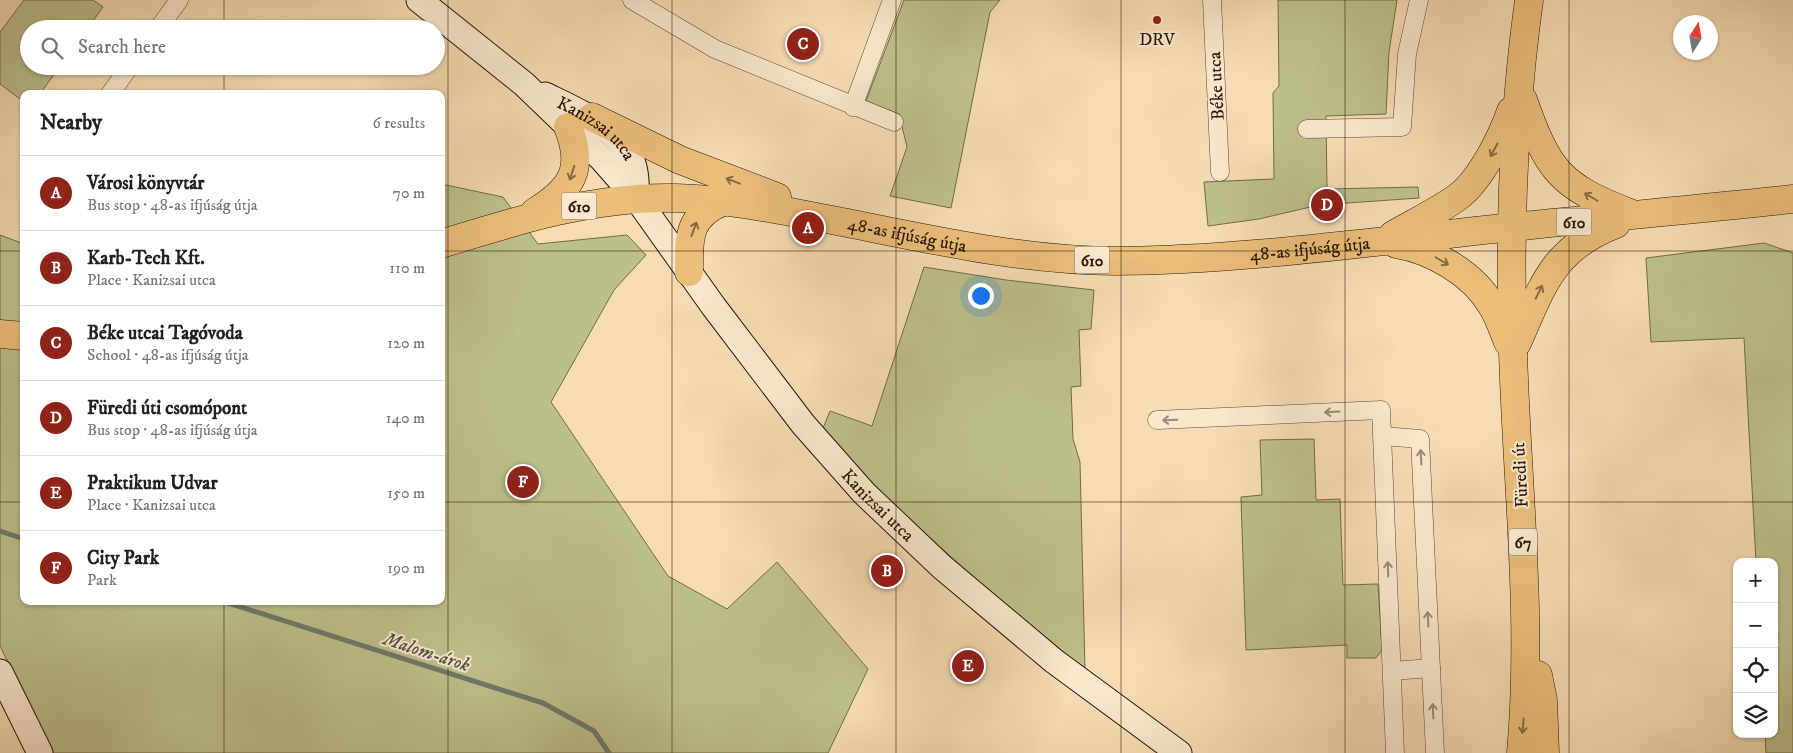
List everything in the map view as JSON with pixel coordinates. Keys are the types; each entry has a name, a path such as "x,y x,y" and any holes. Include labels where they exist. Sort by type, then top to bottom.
{"main road":[{"name":"67","path":"1513,352 1512,227 1519,89 1529,0"},
{"path":"1519,89 1539,144 1553,166 1571,185 1596,200 1636,216"},
{"path":"1380,242 1461,194 1490,158 1503,134 1519,89"},
{"path":"523,220 552,201 567,186 574,172 575,145 580,122 783,199 862,226"},
{"name":"48-as ifjúság útja","path":"445,243 562,209 637,199 676,198 724,201 1044,257 1115,261 1207,257 1380,242"},
{"name":"610","path":"1380,242 1793,199"},
{"path":"689,272 691,234 698,218 707,208 724,201"},
{"path":"1513,352 1540,289 1557,262 1579,242 1603,229 1636,216"},
{"path":"1380,242 1413,247 1438,258 1465,275 1492,305 1513,352"},
{"path":"0,334 20,336"},
{"name":"Füredi út","path":"1513,352 1527,627 1525,699 1520,753"},
{"name":"Füredi út","path":"1527,627 1543,700 1545,753"}],"street":[{"path":"165,20 179,0"},
{"name":"Kanizsai utca","path":"419,0 444,20"},
{"path":"632,0 715,49 853,107 894,122"},
{"path":"853,107 892,0"},
{"name":"Béke utca","path":"1212,0 1220,172"},
{"path":"1307,129 1402,127 1407,54 1419,0"},
{"name":"Kanizsai utca","path":"445,21 524,84 580,122 619,142 631,158 637,199 689,272 804,424 864,494 942,568 1054,661 1179,753"},
{"path":"113,90 124,75"},
{"path":"1157,420 1381,410 1395,753"},
{"path":"1382,436 1420,439 1435,753"},
{"path":"1392,671 1431,668"},
{"path":"0,672 40,753"}],"green space":[{"path":"24,0 93,0 103,7 94,20 20,20 20,75 54,75 43,90 20,90 20,99 0,84 0,32"},
{"path":"904,0 1000,0 990,12 951,208 890,196 907,147 899,114 866,101"},
{"path":"1278,0 1397,0 1389,52 1386,114 1326,116 1327,189 1418,187 1419,198 1319,205 1259,219 1208,226 1204,182 1274,179 1273,93 1279,86"},
{"path":"445,185 503,197 538,244 627,235 646,255 614,290 551,402 668,576 727,609 777,562 868,669 828,753 52,753 0,646 0,235 20,242 20,605 445,605"},
{"path":"1764,243 1793,253 1793,753 1766,753 1765,738 1778,738 1778,558 1756,558 1744,338 1651,342 1646,258"},
{"path":"924,267 1006,280 1094,290 1091,329 1079,330 1081,386 1071,387 1073,439 1080,462 1085,670 975,578 869,484 823,428 830,411 872,426"},
{"path":"1314,439 1316,500 1340,499 1343,585 1378,584 1382,650 1376,658 1347,658 1347,645 1246,650 1241,497 1262,495 1260,440"}],"waterway":[{"name":"Malom-árok","path":"0,531 20,538"},
{"name":"Malom-árok","path":"235,605 543,703 594,731 609,753"}],"place":[{"name":"DRV","path":"1157,20"},
{"name":"Béke utcai Tagóvoda","path":"803,44"},
{"name":"Füredi úti csomópont","path":"1327,205"},
{"name":"Városi könyvtár","path":"808,228"},
{"name":"City Park","path":"523,482"},
{"name":"Karb-Tech Kft.","path":"887,571"},
{"name":"Praktikum Udvar","path":"968,666"}]}
